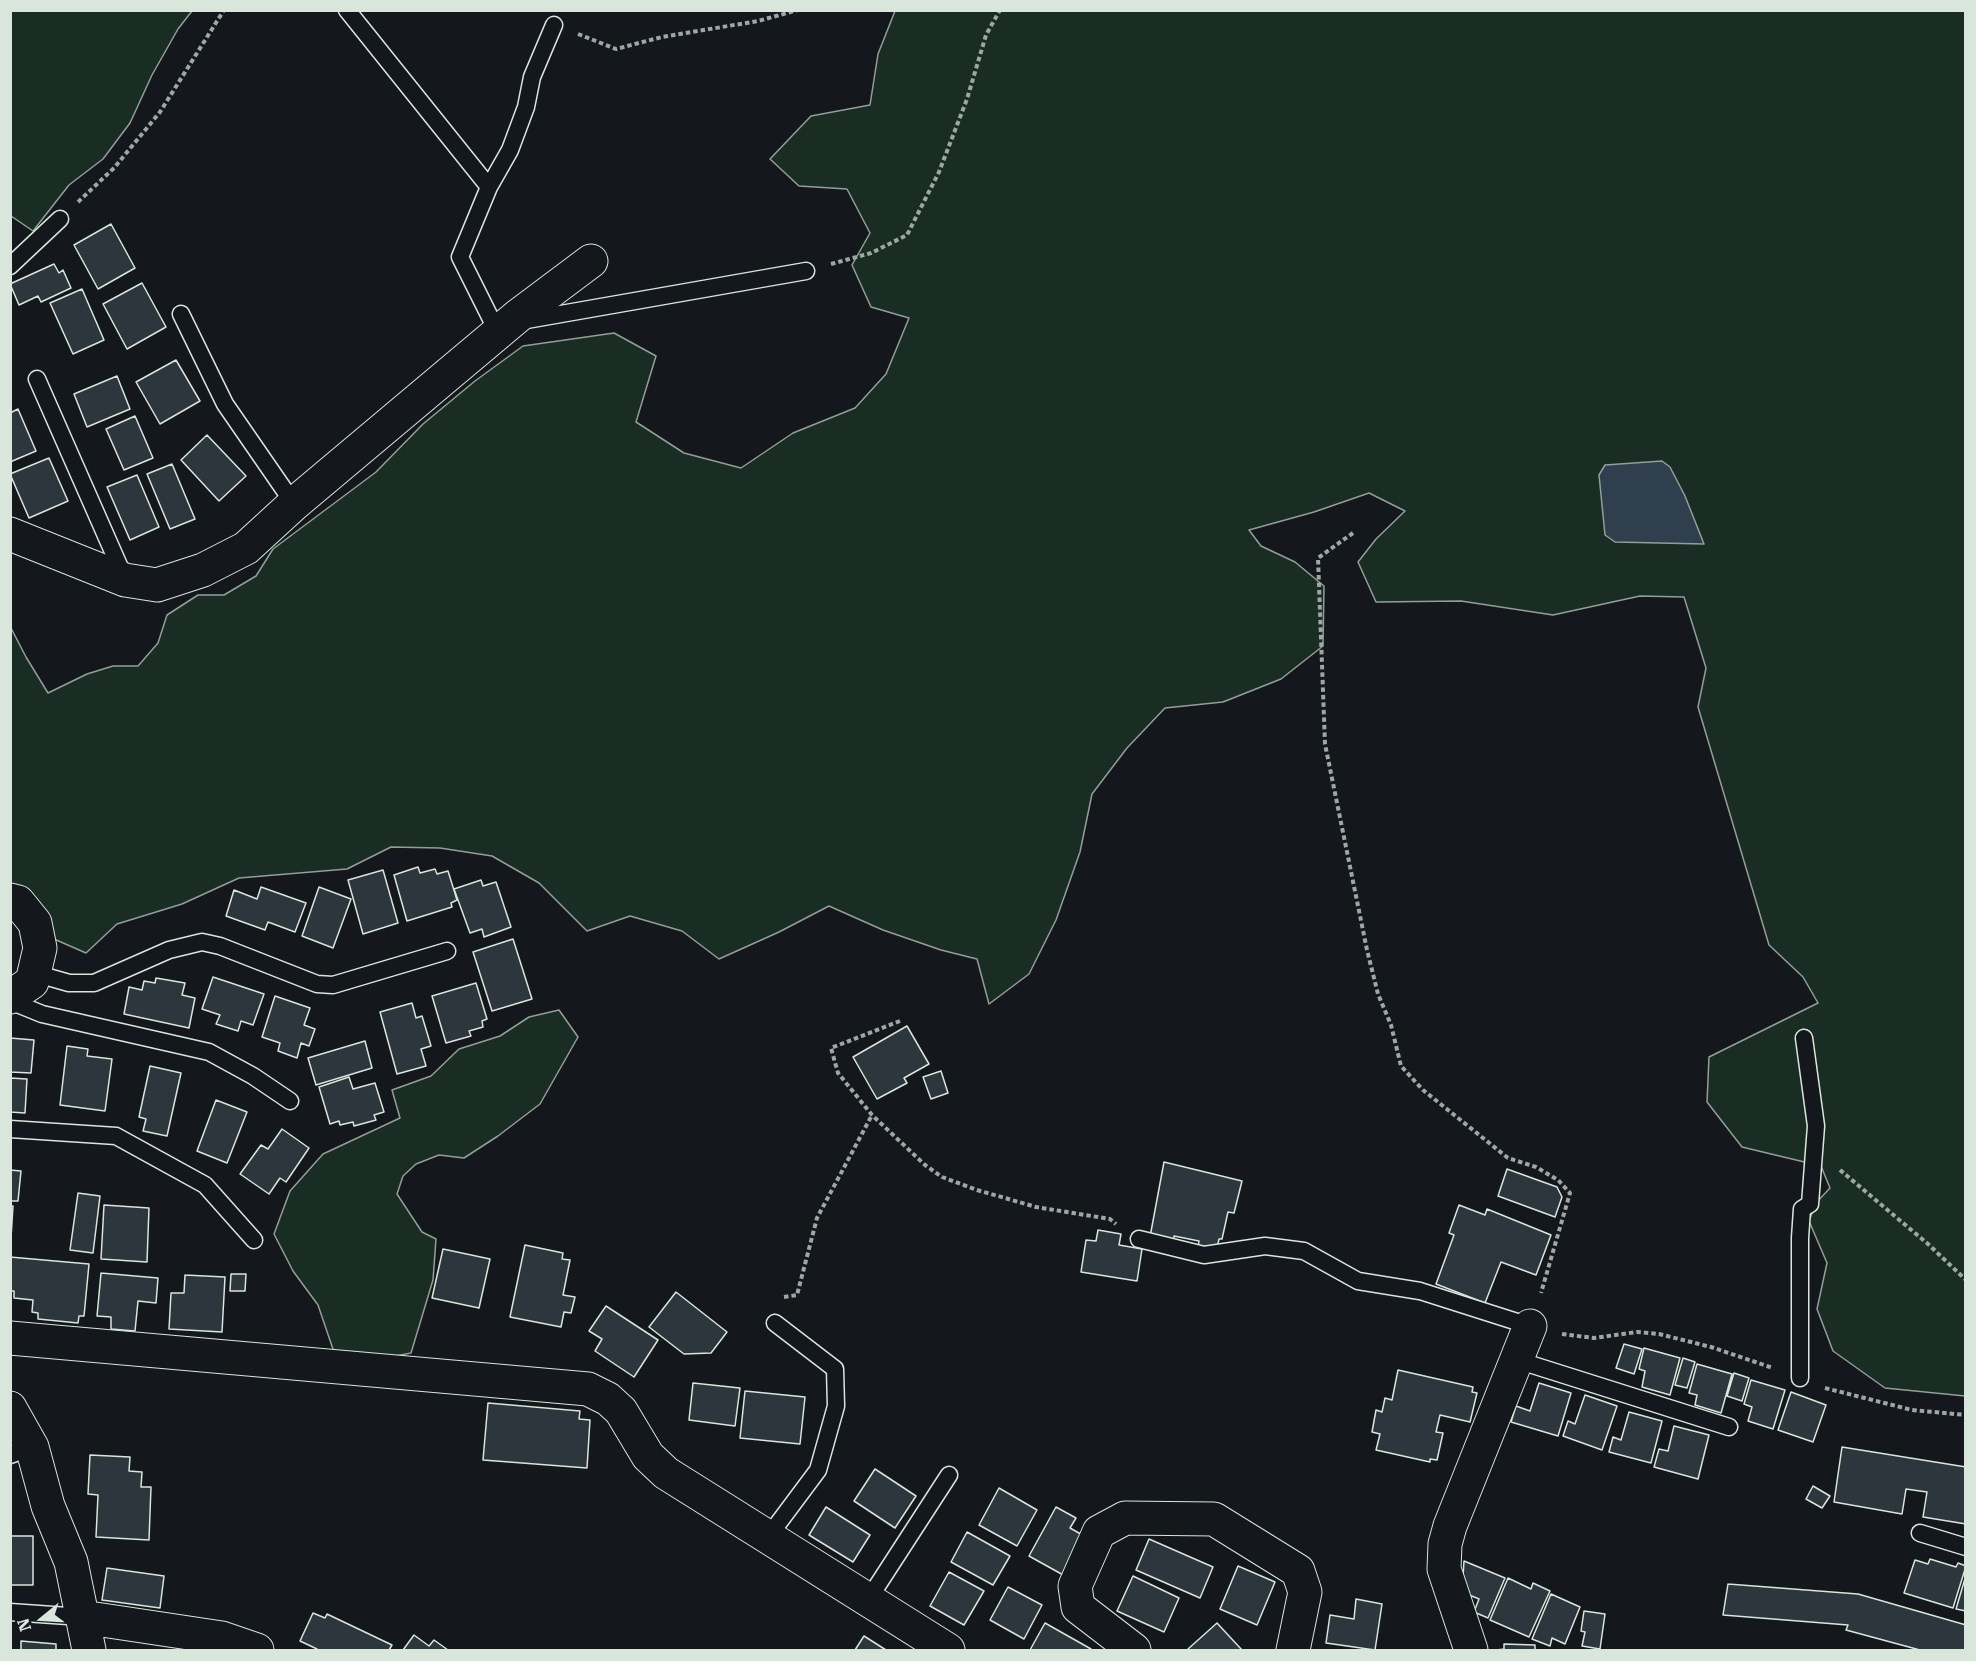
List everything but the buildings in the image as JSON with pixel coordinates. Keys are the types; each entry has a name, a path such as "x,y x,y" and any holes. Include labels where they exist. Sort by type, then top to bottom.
{"street":[{"path":"10,534 125,580 157,585 203,570 246,548 294,504 504,328 591,261"},
{"path":"10,900 18,902 35,923 40,948 32,982 10,999"},
{"path":"1471,1650 1444,1569 1445,1544 1450,1526 1530,1326"},
{"path":"10,1338 588,1389 608,1399 621,1411 648,1456 666,1473 948,1650"},
{"path":"10,1408 21,1451 48,1506 71,1562 89,1650"},
{"path":"1134,1650 1078,1607 1075,1586 1099,1532 1125,1518 1214,1519 1298,1571 1305,1592 1293,1650"},
{"path":"82,1617 222,1638 257,1650"}],"lane":[{"path":"346,10 489,187"},
{"path":"554,25 532,77 526,107 510,150 489,187 460,257 504,328 807,271"},
{"path":"10,266 60,219"},
{"path":"182,314 225,404 294,504"},
{"path":"37,379 125,580"},
{"path":"34,973 69,983 94,983 169,950 202,942 220,946 316,984 333,985 447,951"},
{"path":"10,999 42,1014 209,1052 253,1076 290,1101"},
{"path":"1800,1378 1800,1238 1802,1209 1810,1204 1816,1126 1804,1038"},
{"path":"10,1129 116,1136 205,1185 254,1240"},
{"path":"1140,1239 1204,1255 1265,1245 1304,1251 1358,1281 1420,1291 1530,1326"},
{"path":"768,1537 818,1470 836,1406 835,1369 775,1323"},
{"path":"1516,1360 1729,1427"},
{"path":"868,1600 949,1475"},
{"path":"1920,1533 1965,1547"},
{"path":"10,1612 82,1617"}],"path":[{"path":"60,219 114,168 160,112 224,10"},
{"path":"554,25 612,49 662,37 758,21 798,10"},
{"path":"807,271 871,253 907,235 939,172 967,99 986,35 1000,10"},
{"path":"1353,532 1318,558 1325,744 1367,950 1378,994 1391,1025 1401,1066 1423,1090 1508,1158 1551,1176 1570,1193 1530,1326 1573,1336 1594,1338 1637,1332 1659,1334 1711,1347 1873,1401 1912,1410 1965,1415"},
{"path":"900,1021 831,1048 838,1073 872,1115 925,1165 942,1176 1036,1207 1110,1219 1140,1239"},
{"path":"775,1323 780,1298 797,1295 817,1218 872,1115"},
{"path":"1815,1142 1847,1177 1921,1237 1965,1280"}],"green space":[{"path":"10,11 192,11 178,29 152,75 130,123 103,159 69,185 33,231 11,216"},
{"path":"895,11 1965,11 1965,1396 1885,1388 1833,1351 1817,1309 1827,1263 1809,1221 1816,1203 1830,1188 1821,1166 1742,1147 1707,1102 1709,1057 1818,1003 1803,977 1769,945 1698,707 1706,668 1684,597 1640,596 1553,615 1461,601 1376,602 1358,562 1376,539 1405,511 1369,493 1314,512 1249,530 1261,546 1295,562 1324,586 1323,646 1281,679 1223,702 1165,708 1127,748 1092,794 1080,852 1056,920 1029,974 989,1004 977,959 941,950 883,930 829,906 719,959 682,931 630,916 587,931 539,883 492,856 440,848 391,847 347,869 239,878 182,904 117,924 86,953 54,939 11,887 10,626 48,693 87,674 113,666 138,666 158,643 167,615 198,595 224,595 256,576 273,549 376,472 423,424 475,381 523,346 614,333 656,356 636,422 684,453 741,468 793,433 855,408 886,374 909,318 871,307 852,265 870,233 847,189 799,186 770,159 811,116 870,105 878,54"},
{"path":"559,1010 578,1037 540,1104 464,1158 439,1155 416,1164 403,1176 397,1194 422,1232 436,1239 433,1280 411,1353 390,1357 336,1358 318,1305 293,1271 274,1234 290,1191 323,1154 400,1118 392,1090 431,1076 459,1049 500,1036 529,1017"}],"water":[{"path":"1662,461 1670,467 1685,496 1704,544 1615,542 1605,535 1599,475 1605,465"}]}
